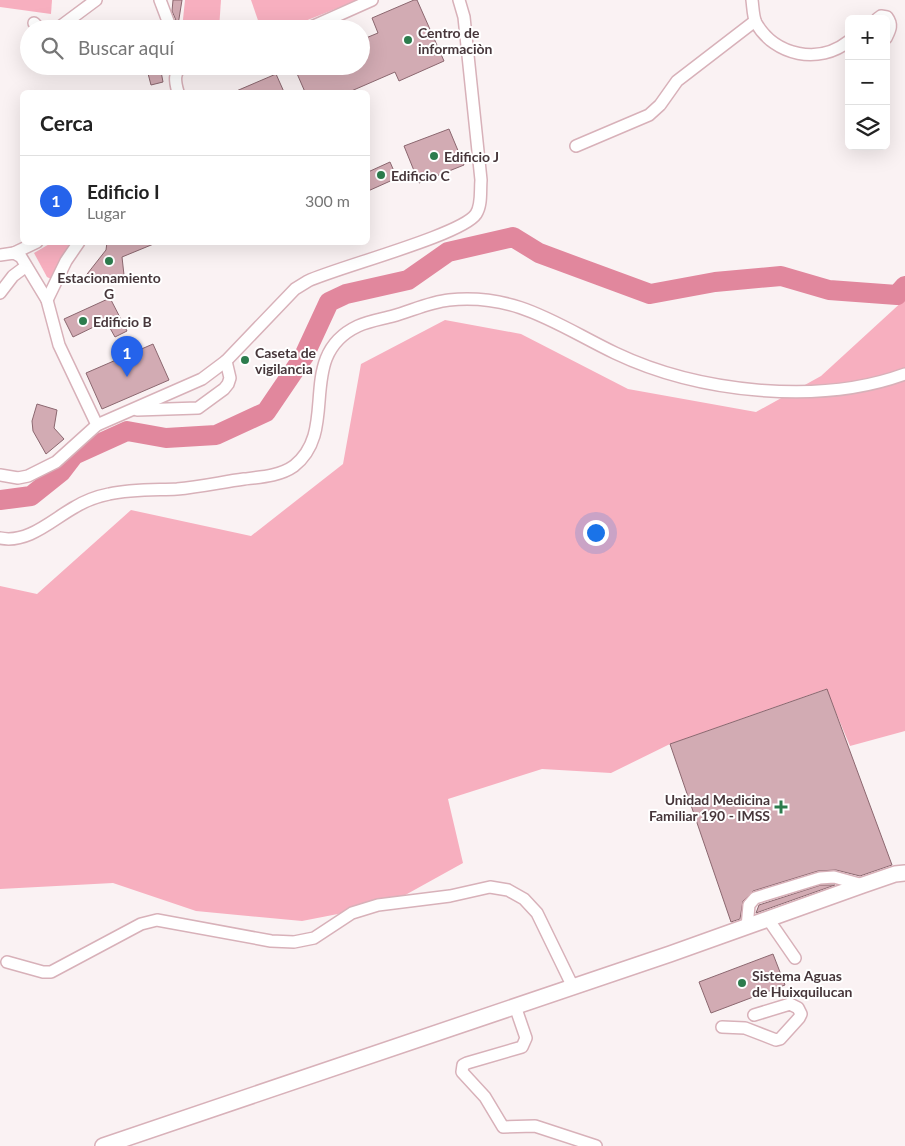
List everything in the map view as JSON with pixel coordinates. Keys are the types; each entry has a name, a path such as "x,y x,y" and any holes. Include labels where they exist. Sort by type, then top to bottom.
{"main road":[{"path":"103,1146 573,987 895,874 905,873"}],"street":[{"path":"70,20 96,0"},
{"path":"160,0 168,20"},
{"path":"327,20 372,0"},
{"path":"0,475 18,478 28,476 56,462 98,426 127,411 191,386 226,360 296,289 308,281 449,231 475,216 480,207 481,180 464,17 459,0"},
{"path":"752,0 755,21 768,39 785,50 806,55 831,53 845,44"},
{"path":"576,146 650,115 660,105 677,81 755,21"},
{"path":"175,75 178,90"},
{"path":"0,255 14,253 31,245"},
{"path":"47,300 76,245"},
{"path":"14,253 21,257 25,267 47,300 59,345 98,426"},
{"path":"0,293 13,276 25,267"},
{"path":"0,538 24,536 78,505 110,493 209,486 281,473 300,460 311,448 316,437 321,372 326,356 337,341 358,326 445,300 465,299 518,305 547,317 617,354 652,368 726,386 797,392 825,392 862,387 905,374"},
{"path":"127,411 198,408 228,384 230,378 226,360"},
{"path":"747,927 749,904 755,898 820,878 834,877 863,885"},
{"path":"7,962 43,972 51,972 142,924 157,920 271,941 294,942 314,938 352,913 378,906 450,896 490,887 508,890 524,898 537,913 573,987"},
{"path":"768,919 795,958"},
{"path":"722,1027 745,1028 776,1040 780,1039 800,1014 798,1008 790,1004 754,1015"},
{"path":"515,1006 526,1038 522,1047 467,1063 463,1065 462,1072 485,1097 503,1127 535,1126 596,1146"}],"shaded area":[{"path":"0,0 52,0 51,14 0,7"},
{"path":"185,0 221,0 220,20 183,20"},
{"path":"251,0 358,0 308,20 258,20"},
{"path":"48,245 70,245 51,279 47,277 34,253"},
{"path":"905,299 905,731 850,746 826,689 670,744 611,773 542,769 448,799 463,863 389,904 302,921 196,911 113,883 0,889 0,586 37,594 131,510 251,536 343,464 361,364 445,320 521,334 628,389 756,412 821,376"}],"building":[{"path":"173,0 182,0 179,20 176,20 172,11"},
{"name":"Centro de informaciòn","path":"417,0 444,61 399,81 395,72 354,90 304,90 298,75 370,75 370,36 378,33 372,18"},
{"path":"148,75 162,75 163,82 151,85"},
{"path":"276,75 283,90 239,90"},
{"name":"Edificio J","path":"449,129 464,165 419,183 404,146"},
{"name":"Edificio C","path":"390,162 397,178 370,190 370,171"},
{"name":"Estacionamiento G","path":"107,245 151,245 122,257 124,275 105,276 88,284 84,278 106,250"},
{"path":"110,298 127,331 115,337 106,321 73,337 64,319"},
{"path":"153,344 169,380 102,409 86,373"},
{"path":"37,404 57,410 54,428 64,439 46,454 33,431 32,421"},
{"name":"Unidad Medicina Familiar 190 - IMSS","path":"827,689 892,865 860,876 836,870 818,871 753,891 743,901 740,919 731,922 670,744"},
{"path":"821,885 835,885 756,913 759,905"},
{"name":"Sistema Aguas de Huixquilucan","path":"773,954 785,985 711,1013 699,982"}],"waterway":[{"path":"0,500 31,496 61,472 74,455 127,431 166,438 216,435 266,412 304,356 329,302 346,294 408,280 448,252 513,237 539,253 650,294 715,282 781,276 829,290 897,295 905,286"}],"place":[{"name":"Centro de informaciòn","path":"408,40"},
{"name":"Edificio J","path":"434,156"},
{"name":"Edificio C","path":"381,175"},
{"name":"Estacionamiento G","path":"109,261"},
{"name":"Edificio B","path":"83,321"},
{"name":"Caseta de vigilancia","path":"245,360"},
{"name":"Edificio I","path":"127,377"},
{"name":"Unidad Medicina Familiar 190 - IMSS","path":"781,807"},
{"name":"Sistema Aguas de Huixquilucan","path":"742,983"}]}
